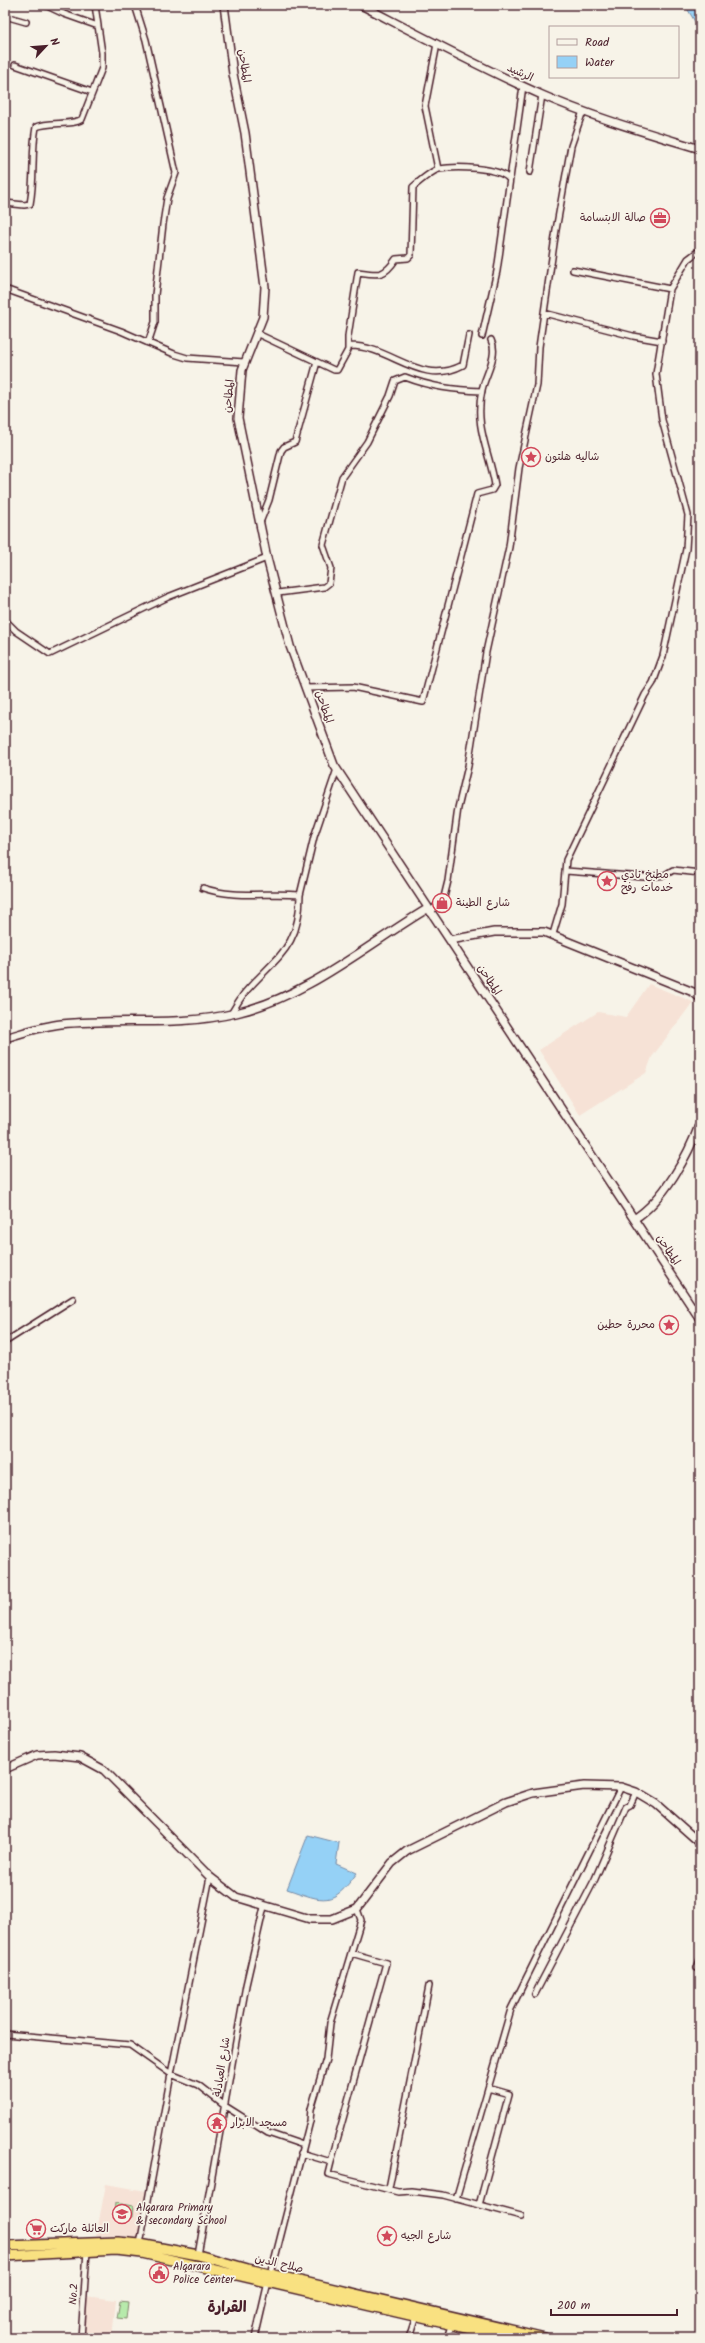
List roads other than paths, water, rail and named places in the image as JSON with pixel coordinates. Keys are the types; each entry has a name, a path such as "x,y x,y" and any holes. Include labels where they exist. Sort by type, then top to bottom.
{"highway":[{"name":"صلاح الدين","path":"5,2246 111,2242 140,2244 198,2255 212,2264"},
{"name":"صلاح الدين","path":"5,2256 116,2250 212,2264 434,2321 452,2323 509,2338"},
{"name":"صلاح الدين","path":"270,2278 438,2312 545,2338"},
{"path":"434,2321 434,2314 438,2312"}],"main road":[{"name":"المطاحن","path":"224,5 265,280 263,317 258,334 244,362 239,392 238,418 261,520 267,558 278,593 296,666 332,761 428,911 450,940 700,1319"},
{"name":"الرشيد","path":"361,5 542,95 584,111 700,149"},
{"path":"5,1038 61,1024 174,1023 231,1014 268,1003 311,984 428,911"},
{"path":"450,940 502,931 544,932 553,934 694,992 700,998"},
{"path":"634,1219 645,1212 658,1199 689,1149 700,1123"},
{"path":"5,1769 37,1756 54,1754 80,1757 104,1770 210,1877 236,1897 264,1907 310,1919 332,1919 357,1909 392,1863 407,1851 506,1802 533,1793 558,1789 603,1786 621,1787 636,1792 656,1804 700,1843"}],"street":[{"path":"45,5 64,14 98,26"},
{"path":"5,203 24,206 30,204 33,187 31,164 36,127 51,123 81,120 102,68 102,53 95,5"},
{"path":"135,5 146,40 176,173 168,198 163,224 156,295 155,322 148,343"},
{"path":"5,16 26,22"},
{"path":"437,44 425,106 438,170"},
{"path":"15,65 92,92"},
{"path":"482,336 496,270 523,86"},
{"path":"530,172 542,95"},
{"path":"428,911 444,897 448,881 458,808 468,766 486,652 509,547 519,468 537,385 544,313 571,146 584,111"},
{"path":"258,334 337,370 349,346 348,336 358,272 381,274 389,270 398,257 410,257 413,187 438,170 490,170 503,174 509,179"},
{"path":"553,934 562,904 566,860 645,695 653,683 663,656 686,549 688,515 662,420 656,378 670,289 688,259 700,250"},
{"path":"573,270 670,289"},
{"path":"5,289 121,331 187,358 244,362"},
{"path":"544,313 633,336 662,341"},
{"path":"349,346 367,347 434,373 456,369 464,365 469,335"},
{"path":"305,688 353,688 423,702 477,494 492,490 495,485 479,424 482,391 493,355 494,346 491,340"},
{"path":"261,520 269,500 281,451 295,442 317,362"},
{"path":"278,593 324,587 329,583 331,568 323,545 342,477 367,442 390,396 395,381 405,377 427,386 449,390 482,391"},
{"path":"5,620 16,631 50,654 168,597 267,558"},
{"path":"231,1014 247,990 286,950 291,941 300,916 300,895 314,837 337,769"},
{"path":"566,870 644,877 665,875 673,870 700,873"},
{"path":"204,888 233,895 274,893 300,895"},
{"path":"5,1342 29,1329 73,1298"},
{"path":"456,2199 511,2009 520,1987 621,1787"},
{"path":"535,1994 595,1879 626,1807 630,1804 636,1792"},
{"path":"140,2244 170,2074 210,1877"},
{"name":"شارع العبادلة","path":"198,2255 246,1985 264,1907"},
{"path":"255,2338 311,2109 326,2059 330,2022 361,1920 357,1909"},
{"path":"351,1953 386,1963 328,2174 389,2188 398,2192 419,2192 456,2199 521,2216"},
{"path":"697,1968 700,1960"},
{"path":"389,2188 430,1986"},
{"path":"5,2034 130,2045 170,2074 198,2085 225,2106 268,2133 303,2145"},
{"path":"479,2205 509,2094 488,2088"},
{"path":"301,2153 331,2162"},
{"name":"No.2","path":"81,2338 87,2251"},
{"path":"409,2338 416,2316"},
{"path":"447,2338 452,2323"}],"water":[{"path":"685,5 700,5 700,30"},
{"path":"308,1835 339,1843 336,1864 357,1873 341,1892 327,1899 310,1897 287,1889"}],"place":[{"name":"صالة الابتسامة","path":"660,218"},
{"name":"شاليه هلتون","path":"531,457"},
{"name":"مطبخ نادي خدمات رفح","path":"607,881"},
{"name":"شارع الطينة","path":"442,903"},
{"name":"محررة حطين","path":"669,1325"},
{"name":"مسجد الابرار","path":"217,2123"},
{"name":"Alqarara Primary & secondary School","path":"122,2214"},
{"name":"العائلة ماركت","path":"36,2229"},
{"name":"شارع الجيه","path":"387,2236"},
{"name":"Alqarara Police Center","path":"159,2273"}],"district":[{"name":"القرارة","path":"227,2308"}]}
